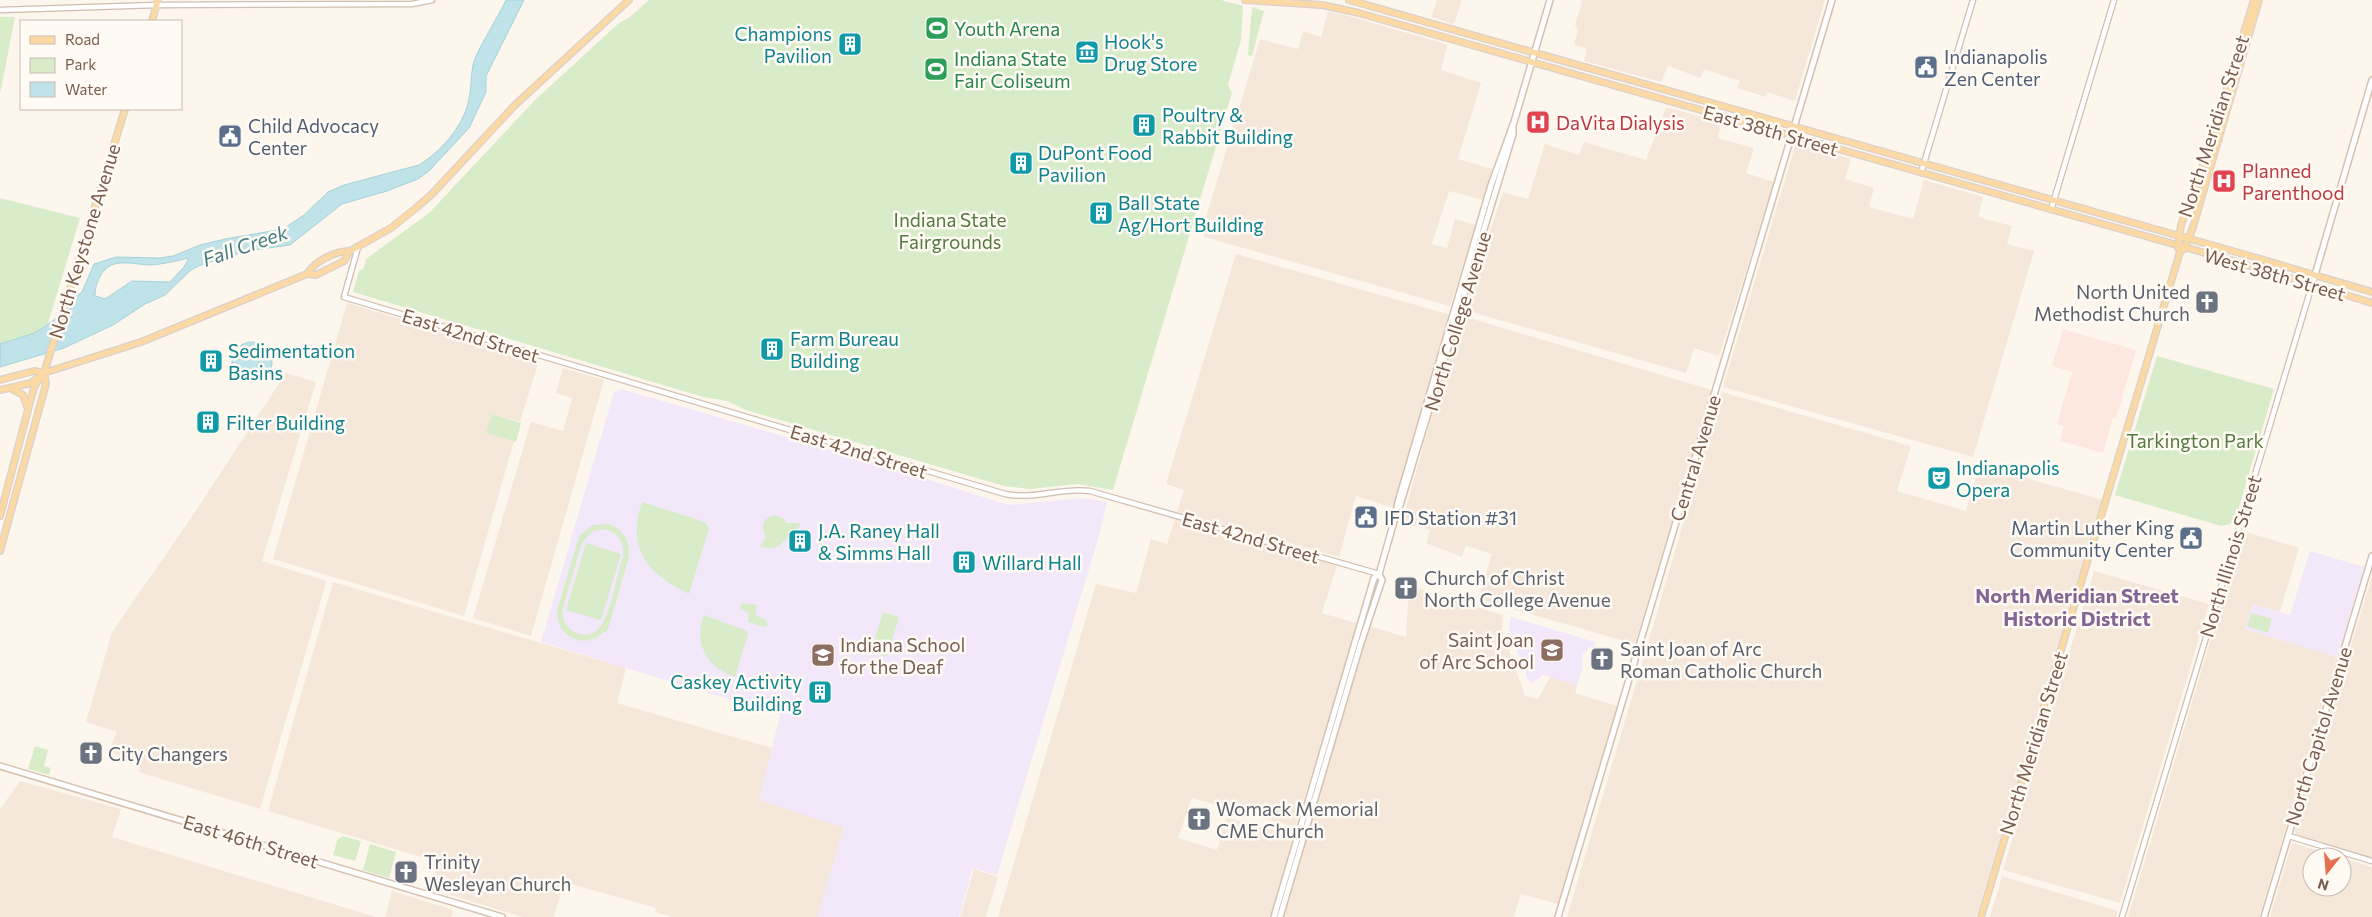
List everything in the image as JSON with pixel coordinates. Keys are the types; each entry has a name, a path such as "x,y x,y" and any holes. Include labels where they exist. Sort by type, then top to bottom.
{"main road":[{"path":"0,390 31,383 44,373 141,342 307,274 316,275 344,262 350,252 399,221 432,194 514,105 629,0"},
{"name":"East 38th Street","path":"1246,0 1340,8 2177,245"},
{"name":"East 38th Street","path":"1349,0 2179,236"},
{"name":"North College Avenue","path":"1274,917 1374,578 1379,574 1395,518 1402,504 1513,134 1514,122 1550,0"},
{"name":"Central Avenue","path":"1558,917 1832,0"},
{"name":"North Meridian Street","path":"2177,245 2186,208 2198,182 2254,0"},
{"name":"North Meridian Street","path":"1981,917 2259,0"},
{"path":"152,20 157,2"},
{"name":"North Illinois Street","path":"2312,285 2372,80"},
{"name":"North Keystone Avenue","path":"0,516 34,387 44,373 124,110"},
{"name":"West 38th Street","path":"2179,236 2372,292"},
{"name":"West 38th Street","path":"2177,245 2182,250 2372,303"},
{"path":"307,274 312,265 341,251 350,252"},
{"path":"0,380 34,371 44,373"},
{"name":"North Keystone Avenue","path":"0,551 46,384 44,373"},
{"path":"10,388 23,395 28,409"},
{"name":"North Capitol Avenue","path":"2264,917 2372,556"},
{"name":"North College Avenue","path":"1280,917 1360,646 1382,580 1379,574"},
{"name":"East 46th Street","path":"0,766 502,917"}],"street":[{"path":"0,10 157,2 412,4 432,0"},
{"path":"1921,173 1973,0"},
{"path":"2051,210 2114,0"},
{"name":"East 42nd Street","path":"358,247 344,297 1005,494 1031,496 1065,491 1090,491 1379,574"},
{"name":"North Illinois Street","path":"2122,917 2312,285"},
{"path":"2289,836 2372,861"}],"shaded area":[{"path":"1437,0 1462,0 1453,24 1431,17"},
{"path":"1580,0 1825,0 1795,101 1767,92 1766,97 1737,88 1740,81 1704,69 1701,78 1668,66 1661,82 1584,61 1587,49 1574,44 1578,30 1575,26 1582,1"},
{"path":"1328,12 1345,15 1446,44 1441,70 1481,83 1458,159 1492,169 1483,200 1449,191 1432,244 1447,248 1455,219 1476,225 1450,306 1204,237 1203,227 1260,39 1298,49 1303,31 1321,37"},
{"path":"1666,107 1721,122 1718,138 1754,148 1746,173 1774,182 1719,356 1694,348 1686,373 1464,310 1503,192 1528,199 1545,144 1579,155 1584,142 1646,160"},
{"path":"1796,143 1851,159 1845,179 1874,188 1869,207 1913,219 1924,180 1983,197 1978,217 2012,226 2007,244 2034,251 1973,457 1723,387"},
{"path":"1236,254 1451,315 1394,508 1356,496 1339,557 1177,512 1184,490 1166,484"},
{"path":"347,303 539,360 520,422 493,414 486,433 514,441 464,616 273,559"},
{"path":"1466,317 1712,390 1635,644 1478,599 1492,554 1466,546 1462,557 1426,543 1430,530 1402,522 1458,322"},
{"path":"2063,329 2136,350 2116,419 2113,418 2103,453 2060,441 2064,426 2057,424 2072,372 2052,366"},
{"path":"563,368 604,380 531,636 473,618 531,422 563,431 572,398 556,393"},
{"path":"286,373 316,382 262,561 326,581 326,583 260,809 139,772 141,762 108,752 117,732 86,722 112,632 189,521"},
{"name":"Indiana School for the Deaf","path":"621,389 876,463 1008,505 1083,498 1107,502 1099,536 997,875 973,868 959,917 817,917 844,828 759,800 780,715 541,642 614,392"},
{"path":"1722,392 1911,446 1897,491 1966,511 1980,465 2103,500 1976,917 1567,917"},
{"path":"1175,519 1337,565 1322,613 1359,624 1295,827 1192,798 1178,838 1217,850 1226,817 1295,837 1271,917 998,917 1096,584 1136,593 1151,539 1167,544"},
{"path":"2243,531 2299,548 2280,612 2252,604 2245,629 2337,657 2259,917 2128,917"},
{"path":"2310,551 2364,567 2337,657 2245,629 2252,604 2290,615"},
{"path":"2094,571 2209,604 2120,903 2003,870"},
{"path":"2372,576 2372,857 2352,851 2352,847 2337,847 2296,835 2295,831"},
{"path":"333,582 626,668 617,703 772,748 760,800 844,827 818,917 673,917 655,912 656,908 564,882 554,917 523,917 430,889 438,862 268,811"},
{"path":"1413,587 1503,615 1502,630 1525,696 1538,699 1550,677 1577,685 1575,693 1617,706 1558,904 1521,894 1514,917 1283,917 1369,626 1406,637 1408,600"},
{"name":"Saint Joan of Arc School","path":"1511,617 1595,642 1594,647 1588,648 1582,654 1583,668 1577,685 1543,675 1532,683 1529,682 1509,628"},
{"path":"20,781 121,809 112,837 376,917 0,917 0,809"},
{"path":"2292,843 2306,847 2302,847 2302,897 2352,897 2352,861 2372,867 2372,917 2270,917"},
{"path":"974,869 998,877 986,917 960,917"},
{"path":"2002,876 2118,911 2116,917 1990,917"},
{"path":"392,891 453,910 451,917 385,917"}],"green space":[{"name":"Indiana State Fairgrounds","path":"649,0 1221,0 1243,6 1241,40 1228,85 1232,93 1113,490 1077,484 1030,489 1004,486 746,410 727,401 703,397 353,292 359,271 364,268 366,259 429,213 535,100 619,23 630,17"},
{"path":"1252,7 1264,11 1252,56 1248,55"},
{"path":"0,17 15,17 0,94"},
{"path":"0,198 80,218 48,323 35,333 0,344"},
{"name":"Tarkington Park","path":"2157,356 2274,389 2236,517 2230,524 2221,526 2115,495"},
{"path":"492,414 521,423 516,442 486,433"},
{"path":"642,502 705,522 709,528 689,594 662,578 644,558 639,546 637,533"},
{"path":"775,515 784,519 786,523 801,523 798,529 775,548 761,547 766,536 763,529 764,522"},
{"path":"608,524 622,532 627,541 629,557 607,632 596,638 579,640 571,638 560,626 557,617 558,607 579,536 593,525","holes":["605,529 622,542 623,556 609,609 597,631 583,635 576,633 566,623 563,616 563,608 582,543 593,531"]},
{"path":"586,543 621,554 601,620 566,610"},
{"path":"742,603 757,605 755,615 766,620 768,625 764,627 748,622 749,613 740,609"},
{"path":"883,612 899,617 887,657 871,652"},
{"path":"2251,613 2272,619 2268,633 2247,626"},
{"path":"704,615 747,631 748,634 735,677 717,667 705,653 700,636"},
{"path":"35,746 48,750 44,766 51,768 49,775 28,769"},
{"path":"342,836 361,841 355,861 333,855 338,838"},
{"path":"370,844 396,852 389,878 363,870"}],"water":[{"name":"Fall Creek","path":"506,0 524,0 486,76 486,92 469,128 429,171 418,179 387,191 342,204 290,245 247,251 201,265 191,270 165,295 145,304 113,325 64,348 0,367 0,344 35,333 71,308 74,298 82,292 94,264 116,257 160,258 173,256 200,245 283,229 304,215 328,192 344,185 419,165 427,160 449,138 461,121 469,98 474,61","holes":["189,258 184,267 170,282 132,281 105,299 95,296 98,280 105,270 114,264 151,265"]},
{"path":"252,342 266,348 272,362 266,376 252,382 238,376 232,362 238,348"}],"place":[{"name":"Youth Arena","path":"937,28"},
{"name":"Champions Pavilion","path":"850,44"},
{"name":"Hook's Drug Store","path":"1087,52"},
{"name":"Indianapolis Zen Center","path":"1926,67"},
{"name":"Indiana State Fair Coliseum","path":"936,69"},
{"name":"DaVita Dialysis","path":"1538,122"},
{"name":"Poultry & Rabbit Building","path":"1144,125"},
{"name":"Child Advocacy Center","path":"230,136"},
{"name":"DuPont Food Pavilion","path":"1021,163"},
{"name":"Planned Parenthood","path":"2224,181"},
{"name":"Ball State Ag/Hort Building","path":"1101,213"},
{"name":"North United Methodist Church","path":"2207,302"},
{"name":"Farm Bureau Building","path":"772,349"},
{"name":"Sedimentation Basins","path":"211,361"},
{"name":"Filter Building","path":"208,422"},
{"name":"Indianapolis Opera","path":"1939,478"},
{"name":"IFD Station #31","path":"1366,517"},
{"name":"Martin Luther King Community Center","path":"2191,538"},
{"name":"J.A. Raney Hall & Simms Hall","path":"800,541"},
{"name":"Willard Hall","path":"964,562"},
{"name":"Church of Christ North College Avenue","path":"1406,588"},
{"name":"Saint Joan of Arc School","path":"1552,650"},
{"name":"Indiana School for the Deaf","path":"823,655"},
{"name":"Saint Joan of Arc Roman Catholic Church","path":"1602,659"},
{"name":"Caskey Activity Building","path":"820,692"},
{"name":"City Changers","path":"91,753"},
{"name":"Womack Memorial CME Church","path":"1199,819"},
{"name":"Trinity Wesleyan Church","path":"406,872"}],"district":[{"name":"North Meridian Street Historic District","path":"2077,606"}]}
